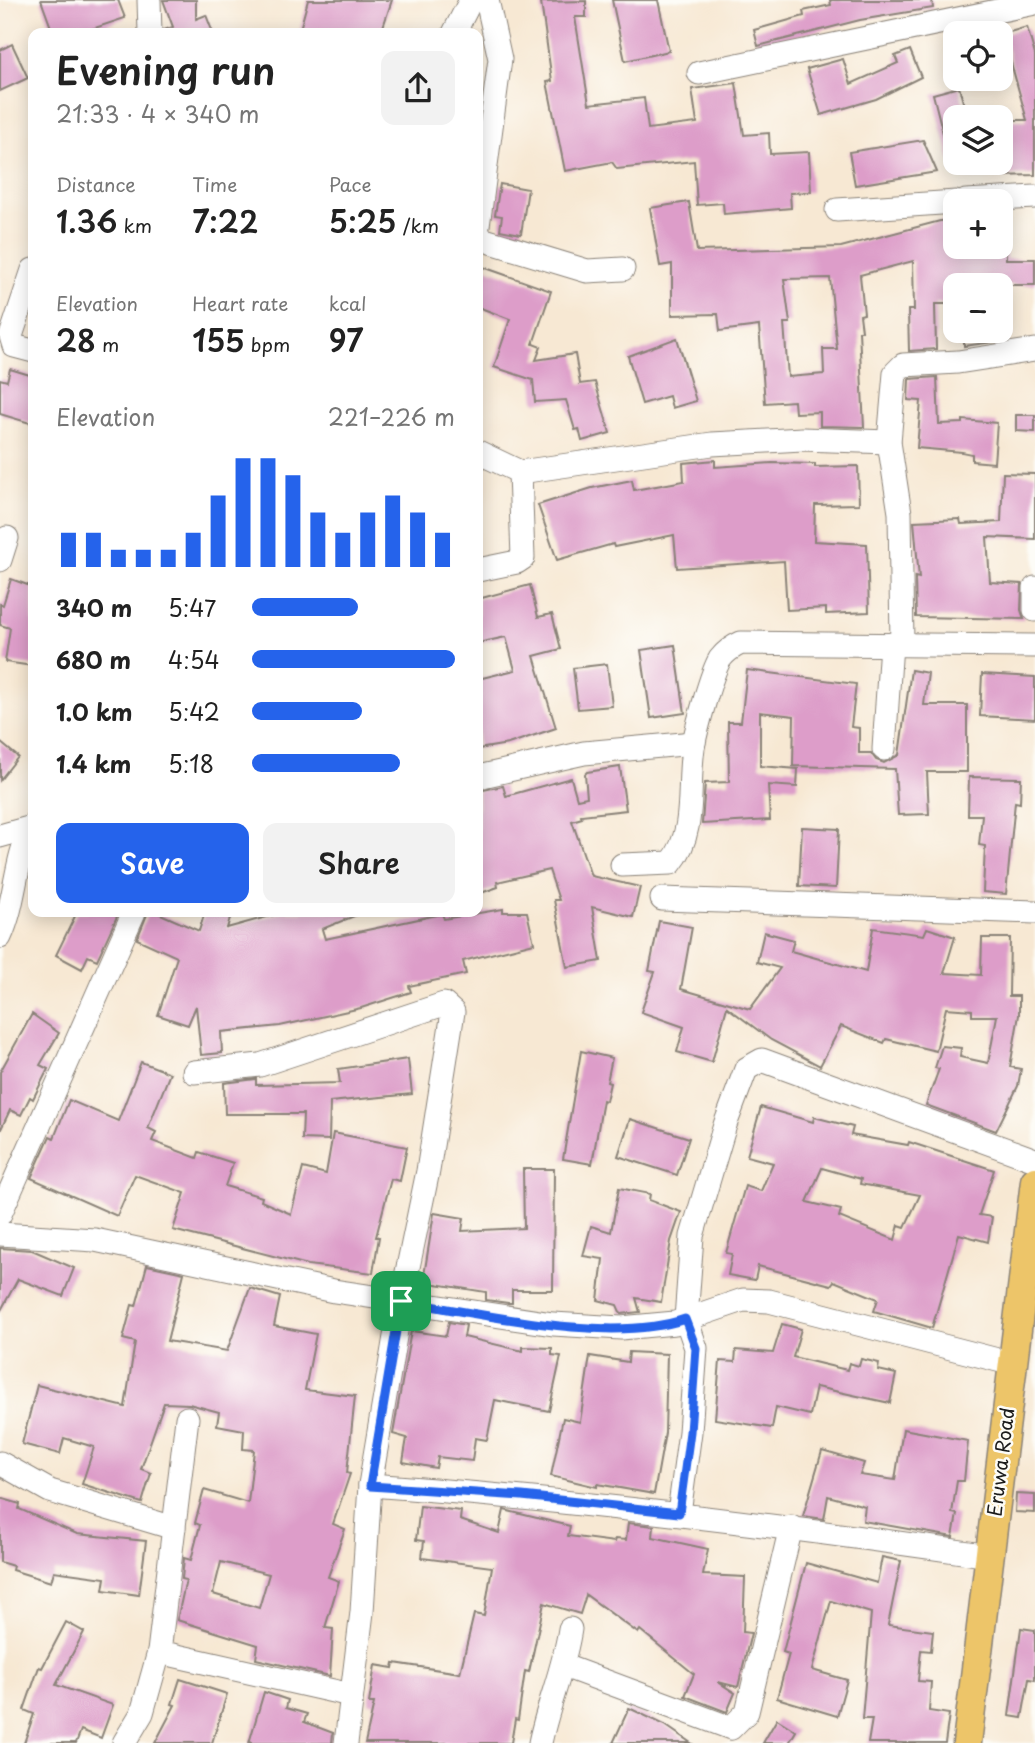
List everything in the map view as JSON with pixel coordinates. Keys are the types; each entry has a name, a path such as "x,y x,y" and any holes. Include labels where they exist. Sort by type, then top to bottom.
{"main road":[{"name":"Eruwa Road","path":"967,1743 1013,1364 1031,1251 1035,1181"}],"street":[{"path":"149,0 150,28"},
{"path":"457,28 471,0"},
{"path":"483,188 500,59 487,0"},
{"path":"699,73 1035,3"},
{"path":"1013,198 1035,197"},
{"path":"836,210 943,203"},
{"path":"483,240 587,271 623,269"},
{"path":"28,282 6,334 14,346 28,350"},
{"path":"884,749 897,644 900,513 890,442 892,383 895,373 903,365 958,362 1035,350"},
{"path":"483,454 520,472 712,444 802,439 890,442"},
{"path":"483,569 517,562 523,558 520,472"},
{"path":"1035,588 1035,610"},
{"path":"622,865 671,863 681,850 691,797 694,743 719,662 728,649 741,643 1035,646"},
{"path":"483,776 584,752 694,743"},
{"path":"20,856 0,837 28,828"},
{"path":"0,936 12,907 20,856 28,838"},
{"path":"663,899 1035,912"},
{"path":"0,1214 132,917"},
{"path":"194,1072 260,1065 444,1004 450,1006 453,1012 428,1171 401,1301 370,1486 362,1612 346,1743"},
{"path":"679,1513 690,1432 696,1348 685,1319 692,1236 725,1125 746,1069 754,1062 762,1060 1035,1160"},
{"path":"0,1234 95,1240 334,1291 553,1324 621,1328 685,1319 743,1300 769,1301 1013,1364"},
{"path":"124,1743 142,1713 159,1652 187,1418"},
{"path":"0,1463 50,1491 174,1528"},
{"path":"370,1486 522,1496 679,1513 990,1556"},
{"path":"564,1666 730,1728 747,1712 791,1527"},
{"path":"540,1743 546,1716 564,1666 570,1629"},
{"path":"159,1652 351,1695"}],"building":[{"path":"41,0 118,0 125,18 95,28 51,28"},
{"path":"163,0 196,0 196,19 206,15 211,28 170,28 173,27"},
{"path":"308,0 392,0 383,28 300,28"},
{"path":"612,0 658,0 669,51 625,61"},
{"path":"830,0 932,0 933,8 860,20 758,46 754,30 804,16 803,11 831,5"},
{"path":"586,1 586,17 575,17 589,104 644,98 648,129 697,123 692,89 736,83 744,135 769,133 770,154 809,152 811,192 790,193 791,208 724,214 723,203 697,205 694,161 617,169 612,162 565,171 547,82 552,81 541,2"},
{"path":"1027,27 1035,55 1035,175 1001,176 1013,175 1013,120 1027,120 1013,70 1013,31"},
{"path":"12,44 28,78 0,91 0,50"},
{"path":"910,50 921,77 876,99 821,115 807,69 843,59 851,84 898,63 895,56"},
{"path":"960,91 964,105 943,105 943,133 933,94"},
{"path":"923,140 937,172 855,185 849,152"},
{"path":"500,184 528,189 521,234 500,230 502,216 495,215"},
{"path":"689,202 697,251 841,247 943,221 943,259 1035,259 1035,285 1013,285 1013,273 943,273 943,304 935,304 936,349 909,351 908,310 914,310 913,261 860,275 864,314 860,315 862,331 859,331 864,427 820,426 820,412 795,413 794,401 765,403 759,326 720,331 718,314 672,315 672,264 660,266 650,208","holes":["830,278 837,349 823,349 824,374 788,377 784,323 790,323 784,279"]},
{"path":"483,267 551,291 533,344 541,347 536,360 575,354 580,384 595,382 610,433 582,441 579,429 575,430 566,400 535,402 533,380 494,367 510,319 483,309"},
{"path":"677,338 696,401 672,408 669,396 642,404 628,356"},
{"path":"964,343 986,343 964,346"},
{"path":"10,369 28,374 28,422 0,414 0,379 7,381"},
{"path":"937,377 939,424 963,423 963,420 997,423 994,463 972,461 972,454 962,452 917,448 921,401 908,400 909,379"},
{"path":"1016,415 1035,415 1035,432 1016,431"},
{"path":"715,460 715,467 772,463 815,464 815,467 858,466 859,504 815,505 814,541 867,544 869,612 826,614 826,608 787,610 784,561 677,568 674,535 614,547 613,544 557,560 538,505 592,488 632,480 634,490 684,481 683,463"},
{"path":"1003,473 1035,474 1035,539 987,537 990,582 1022,584 1021,610 1024,619 916,617 915,577 919,578 914,521 960,519 961,524 1001,522"},
{"path":"11,579 28,585 28,665 5,662 10,628 0,625 0,604 3,605"},
{"path":"530,585 538,617 552,614 561,649 534,656 556,728 508,744 483,748 483,678 515,670 506,637 483,642 483,598"},
{"path":"675,645 685,713 651,718 641,650"},
{"path":"607,664 612,706 578,709 573,668"},
{"path":"747,670 856,684 851,727 859,728 859,753 871,753 876,760 884,763 899,755 911,670 928,673 924,705 967,705 967,772 927,772 929,814 898,815 895,769 793,766 794,716 760,712 760,766 798,769 797,787 768,785 770,820 702,824 705,783 729,782 728,722 741,722"},
{"path":"982,674 1035,677 1035,719 980,716"},
{"path":"0,742 18,757 0,780"},
{"path":"620,767 626,810 581,815 582,818 572,821 591,876 640,887 633,917 592,907 601,961 567,967 554,900 559,900 549,870 497,882 498,887 483,892 483,790 503,786 506,796 571,778 577,799 587,797 587,772"},
{"path":"969,777 1021,778 1020,803 1015,802 1006,894 983,892 985,846 979,845 982,815 968,815"},
{"path":"802,827 839,829 836,888 799,886"},
{"path":"503,909 503,912 527,912 534,943 463,961 466,974 409,986 411,992 361,1008 280,1026 221,1032 222,1053 201,1055 196,1006 188,1025 158,1015 177,957 137,939 146,917 167,917 199,931 203,917 230,917 227,928 267,917 352,917 322,929 325,939 428,917 483,917 483,912"},
{"path":"75,917 117,917 97,960 88,956 82,969 56,955"},
{"path":"659,921 692,927 681,989 750,1009 780,968 757,962 764,932 794,940 791,951 866,972 873,928 924,935 927,928 955,937 944,973 981,975 982,938 1010,938 1009,996 1019,996 1019,1015 1010,1067 1021,1069 1018,1086 996,1131 926,1105 939,1069 935,1068 942,1046 961,1048 960,1057 988,1063 997,1016 972,1016 972,1010 946,1008 936,1051 886,1039 884,1043 841,1026 820,1066 771,1040 727,1007 712,1062 677,1052 684,1027 641,1012 655,972 649,971"},
{"path":"32,1014 59,1033 40,1065 48,1069 33,1099 30,1097 21,1115 10,1110 0,1131 0,1072"},
{"path":"581,1051 612,1058 607,1082 610,1083 606,1101 603,1100 592,1164 563,1159"},
{"path":"408,1059 412,1094 330,1102 329,1140 302,1139 303,1114 225,1114 224,1083 256,1079 256,1085 340,1083 338,1069"},
{"path":"141,1062 170,1073 148,1128 156,1132 152,1141 197,1158 199,1152 233,1163 225,1186 262,1197 261,1201 291,1214 303,1168 326,1174 333,1133 407,1147 400,1181 391,1179 376,1237 379,1237 373,1273 308,1265 173,1230 185,1193 135,1175 117,1216 31,1178 50,1136 54,1138 69,1100 118,1121"},
{"path":"761,1107 813,1122 814,1117 853,1127 851,1135 908,1145 909,1142 994,1170 979,1215 992,1217 988,1242 959,1234 932,1328 874,1311 878,1299 834,1281 831,1285 758,1266 755,1280 728,1275 732,1254 726,1253 745,1186 761,1191 773,1163 747,1156","holes":["822,1168 861,1179 860,1184 920,1195 905,1227 899,1225 895,1240 839,1217 841,1210 807,1202"]},
{"path":"630,1119 689,1138 677,1175 618,1156"},
{"path":"523,1169 554,1169 553,1290 512,1290 512,1303 508,1303 486,1300 486,1292 423,1282 434,1213 464,1218 462,1231 524,1228"},
{"path":"619,1188 650,1194 649,1200 681,1212 671,1241 661,1302 636,1298 640,1312 621,1314 617,1305 598,1300 603,1259 583,1256 591,1226 611,1232"},
{"path":"0,1248 32,1250 74,1268 63,1296 18,1279 0,1312"},
{"path":"147,1265 184,1273 167,1341 227,1351 250,1288 280,1297 274,1326 316,1334 305,1390 355,1396 347,1473 350,1474 333,1524 345,1529 328,1577 339,1581 325,1628 333,1629 330,1676 256,1659 258,1645 177,1620 186,1580 182,1579 184,1558 191,1560 200,1525 195,1523 204,1490 248,1503 254,1450 243,1449 244,1430 217,1425 219,1412 189,1404 164,1403 141,1469 151,1473 142,1503 82,1484 94,1447 64,1438 60,1454 22,1444 37,1385 125,1407 135,1342 123,1339 132,1305 136,1306","holes":["221,1562 269,1574 259,1608 213,1594"]},
{"path":"449,1322 466,1325 464,1337 523,1351 523,1347 552,1348 552,1355 561,1356 549,1411 495,1400 487,1440 475,1438 472,1461 438,1457 436,1468 403,1462 407,1438 393,1434 411,1331 446,1336"},
{"path":"782,1324 801,1329 793,1357 847,1370 849,1363 859,1366 861,1359 879,1363 878,1370 896,1374 890,1403 816,1387 810,1415 776,1407 772,1428 715,1419 720,1361 735,1362 736,1350 773,1353"},
{"path":"629,1352 667,1354 665,1433 654,1494 597,1484 597,1487 551,1476 563,1418 580,1422 590,1356 628,1362"},
{"path":"903,1429 968,1441 964,1481 957,1481 952,1513 957,1514 953,1537 863,1521 865,1506 828,1496 824,1519 803,1516 822,1451 864,1463 860,1475 895,1480"},
{"path":"1016,1494 1035,1495 1035,1513 1015,1512"},
{"path":"0,1498 20,1504 19,1509 77,1534 146,1541 139,1595 103,1590 105,1578 54,1571 51,1582 12,1570 13,1566 0,1562"},
{"path":"420,1506 461,1511 460,1520 499,1533 504,1510 570,1526 568,1536 614,1542 615,1539 626,1540 628,1523 654,1526 653,1537 708,1549 703,1575 745,1577 743,1632 751,1633 738,1687 718,1682 735,1693 727,1712 685,1696 694,1674 640,1630 638,1633 586,1595 580,1614 544,1603 529,1672 525,1671 518,1720 515,1719 511,1743 365,1743 374,1703 369,1703 375,1665 393,1668 394,1663 460,1673 474,1614 484,1616 492,1567 422,1558 424,1541 416,1540"},
{"path":"882,1557 901,1561 888,1625 933,1631 931,1651 921,1650 918,1681 931,1682 929,1711 949,1714 945,1743 868,1743 872,1719 862,1719 871,1613 831,1601 812,1670 847,1680 837,1716 777,1698 789,1654 783,1652 806,1563 877,1583"},
{"path":"66,1622 84,1632 56,1685 113,1705 101,1738 81,1730 76,1743 24,1743 34,1714 24,1710 39,1667 42,1668"},
{"path":"1021,1628 1035,1630 1035,1680 1029,1679 1022,1718 1009,1716"},
{"path":"180,1679 227,1694 212,1743 155,1743 175,1705 172,1704"},
{"path":"264,1692 288,1700 286,1708 307,1714 304,1722 333,1733 332,1743 249,1743"},
{"path":"629,1708 665,1725 691,1743 613,1743"},
{"path":"777,1719 796,1731 789,1743 763,1743"}],"route":[{"path":"401,1301 553,1324 621,1328 675,1323 685,1319 696,1348 690,1432 679,1513 522,1496 370,1486 401,1301"}]}
